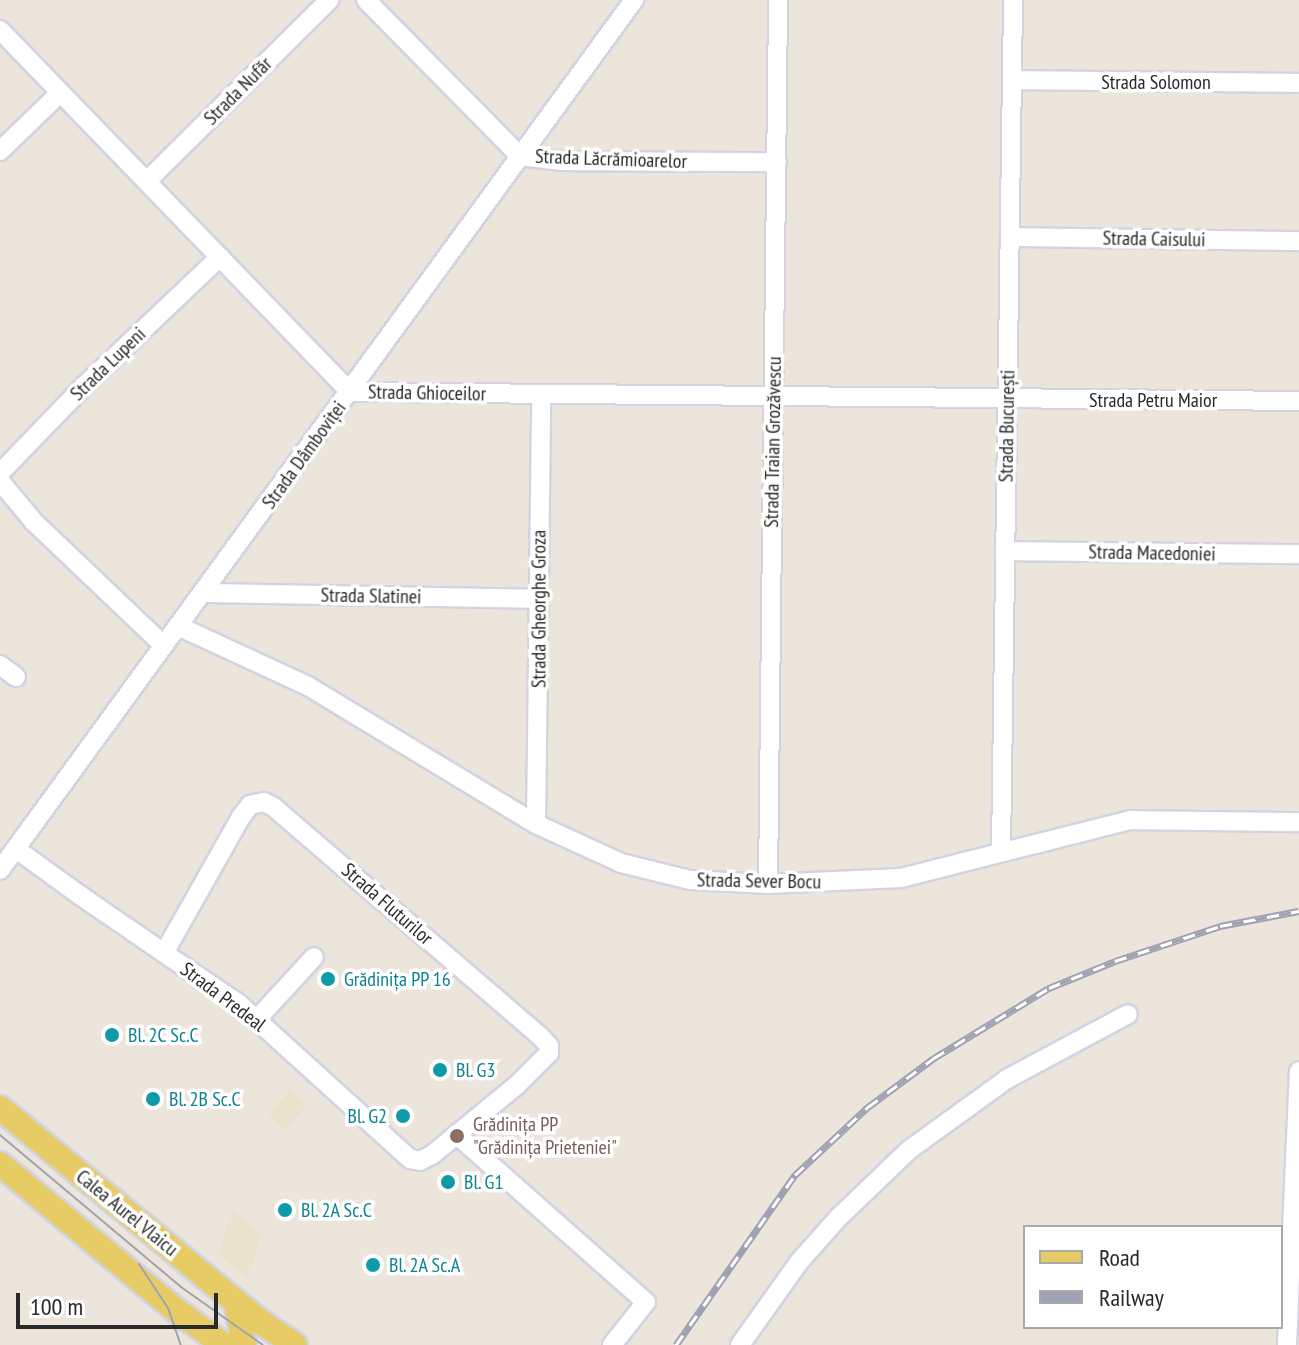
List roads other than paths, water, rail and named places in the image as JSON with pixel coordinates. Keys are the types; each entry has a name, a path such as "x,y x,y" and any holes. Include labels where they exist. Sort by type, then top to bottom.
{"main road":[{"name":"Calea Aurel Vlaicu","path":"0,1108 236,1302 295,1345"},
{"path":"0,1164 177,1311 224,1345"},
{"path":"236,1302 244,1345"},
{"path":"177,1311 187,1345"}],"street":[{"name":"Strada Nufăr","path":"147,181 329,0"},
{"name":"Strada Lăcrămioarelor","path":"366,0 520,156 562,161 777,162"},
{"name":"Strada Dâmboviței","path":"0,870 634,0"},
{"name":"Strada Traian Grozăvescu","path":"768,884 778,0"},
{"name":"Strada București","path":"1001,851 1013,0"},
{"name":"Strada Ghioceilor","path":"0,30 350,392 1007,399"},
{"name":"Strada Solomon","path":"1013,80 1299,83"},
{"path":"0,151 60,93"},
{"name":"Strada Caisului","path":"1010,237 1299,241"},
{"name":"Strada Lupeni","path":"0,473 85,385 220,257"},
{"name":"Strada Gheorghe Groza","path":"536,824 541,394"},
{"name":"Strada Petru Maior","path":"1007,399 1299,401"},
{"path":"0,481 34,522 163,645"},
{"name":"Strada Macedoniei","path":"1005,551 1299,554"},
{"name":"Strada Slatinei","path":"204,593 539,599"},
{"name":"Strada Sever Bocu","path":"178,626 308,686 536,824 621,863 657,874 710,883 768,884 914,876 1001,851 1131,820 1299,822"},
{"path":"0,665 16,677"},
{"name":"Strada Fluturilor","path":"164,953 250,805 264,802 274,807 547,1043 550,1049 517,1085 424,1160 416,1161"},
{"name":"Strada Predeal","path":"16,849 257,1019 296,1059 405,1155 416,1161"},
{"path":"257,1019 314,957"},
{"path":"740,1345 799,1262 838,1218 909,1150 1007,1079 1128,1014"},
{"path":"1287,1345 1296,1235 1299,1071"},
{"path":"457,1135 646,1302 612,1345"}],"tram line":[{"path":"0,1135 181,1287 263,1345"},
{"path":"139,1264 168,1308 181,1345"}],"railway":[{"path":"676,1345 795,1175 868,1107 934,1058 1049,988 1115,961 1220,926 1299,911"}],"place":[{"name":"Grădinița PP 16","path":"328,979"},
{"name":"Bl. 2C Sc.C","path":"112,1035"},
{"name":"Bl. G3","path":"440,1070"},
{"name":"Bl. 2B Sc.C","path":"153,1099"},
{"name":"Bl. G2","path":"403,1116"},
{"name":"Grădinița PP \"Grădinița Prieteniei\"","path":"457,1136"},
{"name":"Bl. G1","path":"448,1182"},
{"name":"Bl. 2A Sc.C","path":"285,1210"},
{"name":"Bl. 2A Sc.A","path":"373,1265"}]}
